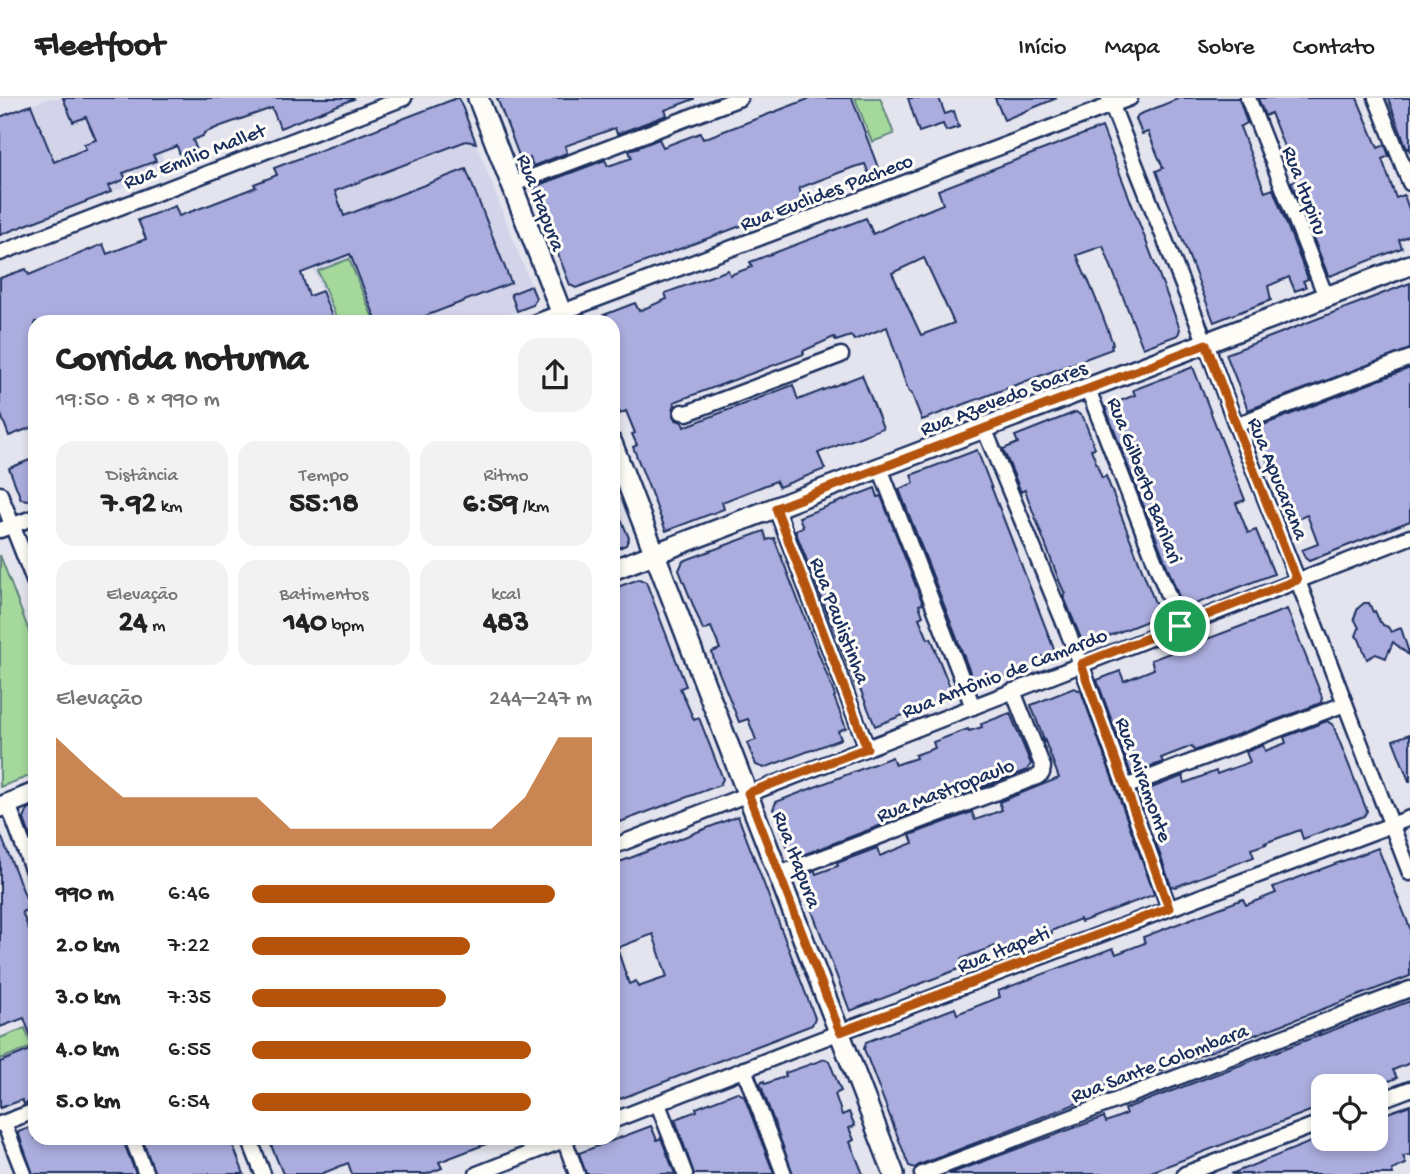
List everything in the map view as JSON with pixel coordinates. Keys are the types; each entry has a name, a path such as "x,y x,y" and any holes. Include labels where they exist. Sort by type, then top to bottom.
{"street":[{"name":"Rua Emílio Mallet","path":"0,253 404,98"},
{"name":"Rua Itapura","path":"478,98 562,315"},
{"path":"511,185 740,98"},
{"name":"Rua Euclides Pacheco","path":"568,315 1110,102 1130,98"},
{"name":"Rua Itupiru","path":"1248,98 1326,297"},
{"path":"1376,98 1410,183"},
{"name":"Rua Apucarana","path":"1110,102 1410,873"},
{"name":"Rua Azevedo Soares","path":"620,567 1410,265"},
{"path":"682,412 687,413 841,355"},
{"path":"1236,425 1410,358"},
{"name":"Rua Gilberto Barilari","path":"1088,389 1180,626"},
{"name":"Rua Miramonte","path":"984,428 1081,664 1169,908"},
{"name":"Rua Itapura","path":"620,463 894,1174"},
{"path":"880,468 973,706"},
{"path":"0,494 6,528 28,570"},
{"name":"Rua Paulistinha","path":"776,508 867,748"},
{"path":"6,528 28,520"},
{"name":"Rua Antônio de Camardo","path":"620,844 1410,537"},
{"name":"Rua Mastropaulo","path":"779,874 1037,778 1043,767 1013,691"},
{"path":"1125,787 1345,704"},
{"path":"28,796 4,805 28,861"},
{"name":"Rua Itapeti","path":"620,1118 840,1032 1410,818"},
{"name":"Rua Sante Colombara","path":"922,1174 1410,989"},
{"path":"744,1069 784,1174"},
{"path":"1388,1097 1410,1089"},
{"path":"658,1104 685,1174"},
{"path":"24,1174 2,1124 28,1114"},
{"path":"1185,1174 1311,1127"},
{"path":"135,1145 146,1174"},
{"path":"252,1145 263,1174"},
{"path":"478,1174 549,1145"},
{"path":"568,1145 577,1174"}],"shaded area":[{"path":"50,98 139,98 168,171 71,207 31,105"},
{"path":"465,141 476,143 536,298 533,305 507,315 331,315 290,209"}],"green space":[{"path":"855,98 880,98 894,134 872,142"},
{"path":"349,259 372,315 335,315 318,271"},
{"path":"0,555 28,629 28,777 0,787"},
{"path":"25,1028 28,1048 0,1059 0,1038"}],"building":[{"path":"63,98 354,99 280,128 272,108 221,126 193,140 196,148 180,155 177,146 153,155 156,161 123,173 126,179 108,186 111,192 0,235 0,117 31,105 54,162 86,149 84,144 96,140 86,117 73,122"},
{"path":"459,98 476,143 466,141 335,191 344,216 466,169 511,283 428,315 374,315 350,254 301,273 309,296 322,291 331,315 28,315 28,429 9,436 0,412 0,278 26,269 29,275 103,244 107,254 146,239 138,220 175,206 179,216 212,204 256,187 254,184 277,175 274,168"},
{"path":"497,98 694,99 665,110 667,115 617,134 615,128 565,146 567,153 533,166 530,158 521,161"},
{"path":"811,98 852,98 880,173 870,177 865,164 854,167 799,188 804,202 576,288 570,285 534,192 536,186 605,160 608,166 632,158 629,151 659,139 663,147 700,133 703,139"},
{"path":"908,98 939,98 945,114 954,111 959,127 946,131 943,124 919,132"},
{"path":"995,98 1057,98 1004,120"},
{"path":"1180,98 1239,98 1247,123 1240,127 1265,192 1273,189 1308,279 1303,281 1306,287 1295,291 1289,277 1268,286 1271,300 1214,322 1156,171 1163,168 1148,132 1142,134 1136,119 1138,115"},
{"path":"1258,98 1357,98 1378,148 1385,145 1389,156 1382,159 1396,198 1404,195 1410,212 1410,235 1399,240 1402,248 1328,275 1291,182 1297,180 1271,113 1265,116"},
{"path":"1388,98 1410,98 1410,151 1407,149"},
{"path":"1102,127 1180,329 1178,335 1143,348 1103,246 1077,255 1102,314 1113,344 1112,349 922,420 904,379 887,327 854,340 851,336 836,341 834,337 803,351 804,354 674,402 673,416 682,422 684,427 793,385 798,400 862,375 883,428 818,453 825,469 779,487 776,481 722,502 724,509 666,531 633,447 637,445 632,434 635,433 626,411 620,414 620,315 604,315 635,303 639,311 667,299 665,293 728,270 730,275 752,267 750,262 866,218 873,234 943,204 938,190","holes":["924,258 954,323 921,335 892,273"]},
{"path":"1410,283 1410,349 1248,410 1226,354"},
{"path":"531,286 536,298 533,305 517,311 511,294"},
{"path":"1193,367 1245,500 1236,503 1248,533 1256,530 1274,574 1185,608 1105,407 1135,395 1133,390"},
{"path":"1410,368 1410,521 1309,561 1302,550 1318,544 1307,515 1291,522 1258,437 1263,425"},
{"path":"1076,412 1083,417 1095,448 1091,449 1102,478 1106,476 1160,616 1084,646 1025,490 1021,492 1003,449 1018,443 1015,436"},
{"path":"977,450 1055,652 1041,657 1043,662 978,687 899,489 914,483 911,475"},
{"path":"28,461 28,500 21,499 9,468"},
{"path":"875,488 878,497 881,496 923,604 919,605 923,616 919,618 928,639 931,638 952,692 950,697 875,726 859,686 856,687 795,530 803,527 799,517"},
{"path":"620,516 629,538 626,545 620,548"},
{"path":"764,531 767,540 774,538 846,728 838,731 841,739 764,768 756,765 747,743 756,740 748,719 739,722 714,660 712,652 720,649 711,627 703,630 679,570 683,561"},
{"path":"639,579 646,582 686,686 680,688 694,720 699,718 723,779 720,785 620,822 620,586"},
{"path":"1369,603 1380,622 1391,632 1401,628 1410,656 1393,642 1386,658 1376,654 1367,659 1356,636 1359,628 1354,618 1358,608"},
{"path":"1287,609 1322,697 1321,703 1194,751 1192,746 1161,758 1163,762 1131,774 1097,680 1120,671 1124,681 1154,669 1151,660"},
{"path":"1074,688 1081,691 1154,894 1081,922 1080,919 1001,953 998,945 971,955 961,959 964,967 850,1011 801,882 804,875 815,871 816,874 838,866 837,863 877,848 880,856 913,843 910,835 972,812 975,820 989,815 1002,810 999,802 1059,778 1031,705"},
{"path":"1010,713 1031,764 1027,770 792,859 773,809 776,802 892,757 895,765 916,758 915,755 935,748 933,742 968,729 969,731 982,727 981,724"},
{"path":"1327,721 1333,725 1367,811 1364,816 1303,839 1300,830 1251,849 1254,857 1175,887 1171,886 1156,843 1164,839 1152,806 1144,809 1138,793 1183,776 1185,783 1250,762 1246,752 1263,745 1265,751 1286,743 1284,737"},
{"path":"1410,734 1410,781 1409,781 1393,740"},
{"path":"28,809 28,830 24,819"},
{"path":"738,816 815,1018 812,1025 620,1099 620,957 629,984 636,981 638,987 667,977 653,934 620,947 620,862"},
{"path":"0,833 28,903 28,909 22,912 28,927 28,1029 24,1018 0,1027"},
{"path":"1378,848 1410,928 1410,976 1154,1073 1152,1068 1103,1086 1106,1092 915,1168 909,1166 864,1049 866,1042 955,1008 957,1014 1000,997 998,991 1113,948 1116,954 1145,943 1143,937 1243,899 1246,905 1276,893 1273,887"},
{"path":"1410,1001 1410,1063 1393,1070 1397,1078 1388,1081 1388,1074 1311,1074 1311,1111 1146,1174 949,1174 1104,1117 1106,1122 1126,1114 1124,1109"},
{"path":"28,1051 28,1103 24,1104 22,1100 0,1108 0,1062"},
{"path":"825,1059 829,1061 841,1091 835,1094 842,1115 849,1112 855,1126 849,1128 854,1140 850,1142 863,1174 793,1174 760,1083 764,1081 765,1084 786,1076 785,1073"},
{"path":"737,1092 744,1096 774,1174 694,1174 675,1119"},
{"path":"1410,1105 1410,1155 1403,1156 1406,1164 1392,1170 1393,1174 1231,1174 1311,1142 1311,1151 1388,1151 1388,1113"},
{"path":"651,1126 657,1140 661,1138 675,1174 586,1174 579,1153 600,1145 620,1145 620,1138"},
{"path":"28,1128 28,1145 125,1145 136,1174 33,1174 18,1132"},
{"path":"145,1145 233,1145 244,1174 155,1174"},
{"path":"271,1145 483,1145 439,1162 442,1168 427,1174 352,1174 348,1163 321,1174 283,1174"}],"route":[{"path":"1206,344 1297,580 1180,626 1081,664 1169,908 840,1032 748,793 867,748 776,508 1206,344"}]}
